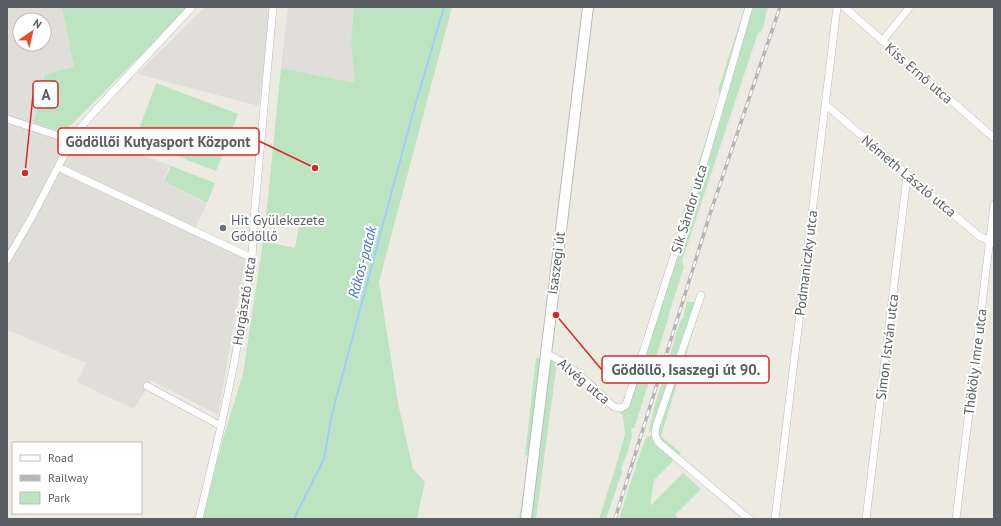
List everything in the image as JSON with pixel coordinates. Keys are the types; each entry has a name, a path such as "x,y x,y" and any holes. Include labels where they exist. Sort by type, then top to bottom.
{"main road":[{"name":"Isaszegi út","path":"526,519 588,7"}],"street":[{"path":"7,260 32,217 75,134 192,7"},
{"name":"Horgásztó utca","path":"199,519 222,426 252,258 254,218 273,7"},
{"name":"Sík Sándor utca","path":"622,408 627,403 637,374 702,169 749,7"},
{"name":"Podmaniczky utca","path":"774,519 837,7"},
{"name":"Kiss Ernő utca","path":"844,7 994,138"},
{"path":"882,40 910,7"},
{"name":"Németh László utca","path":"826,105 907,176 979,236 992,242"},
{"path":"7,119 62,137 68,137 75,134"},
{"path":"58,167 252,258"},
{"name":"Simon István utca","path":"866,519 907,176"},
{"name":"Thököly Imre utca","path":"956,519 992,242 994,205"},
{"path":"701,295 656,426 655,437 658,442 749,519"},
{"name":"Alvég utca","path":"545,353 562,362 614,406 622,408"},
{"path":"147,386 222,426"}],"shaded area":[{"path":"7,7 62,7 74,67 34,123 64,132 69,127 86,136 170,165 163,181 207,204 195,228 246,256 218,415 151,380 134,409 77,382 86,363 7,330"},
{"path":"205,7 271,7 259,106 137,74"},
{"path":"288,7 354,7 351,41 355,83 281,68"}],"green space":[{"path":"62,7 189,7 64,132 34,123 45,75 74,67"},
{"path":"354,7 452,7 379,282 398,403 413,469 425,482 417,519 202,519 225,432 243,374 263,241 295,248 299,227 266,217 281,68 355,83 351,41"},
{"path":"745,7 768,7 763,28 762,31 758,33 682,261 684,267 636,422 634,428 631,428 632,436 621,468 622,472 606,519 599,519 625,434 623,416 619,412 626,398 720,94 718,90"},
{"path":"156,83 238,114 216,171 135,140"},
{"path":"171,166 215,183 207,203 164,181"},
{"path":"700,293 704,296 661,436 681,453 654,480 650,506 683,473 701,489 675,515 679,519 619,519 637,462 647,436 650,436 651,433 649,430 655,404 669,362 680,321 683,318 687,301 696,303"},
{"path":"536,358 557,362 536,519 519,519 530,456 525,455"}],"waterway":[{"name":"Rákos-patak","path":"294,519 324,459 332,414 411,120 444,7"}],"railway":[{"path":"615,519 710,214 780,7"}],"place":[{"name":"Gödöllői Kutyasport Központ","path":"315,168"},
{"name":"A","path":"25,173"},
{"name":"Hit Gyülekezete Gödöllő","path":"223,228"},
{"name":"Gödöllő, Isaszegi út 90.","path":"556,315"}]}
